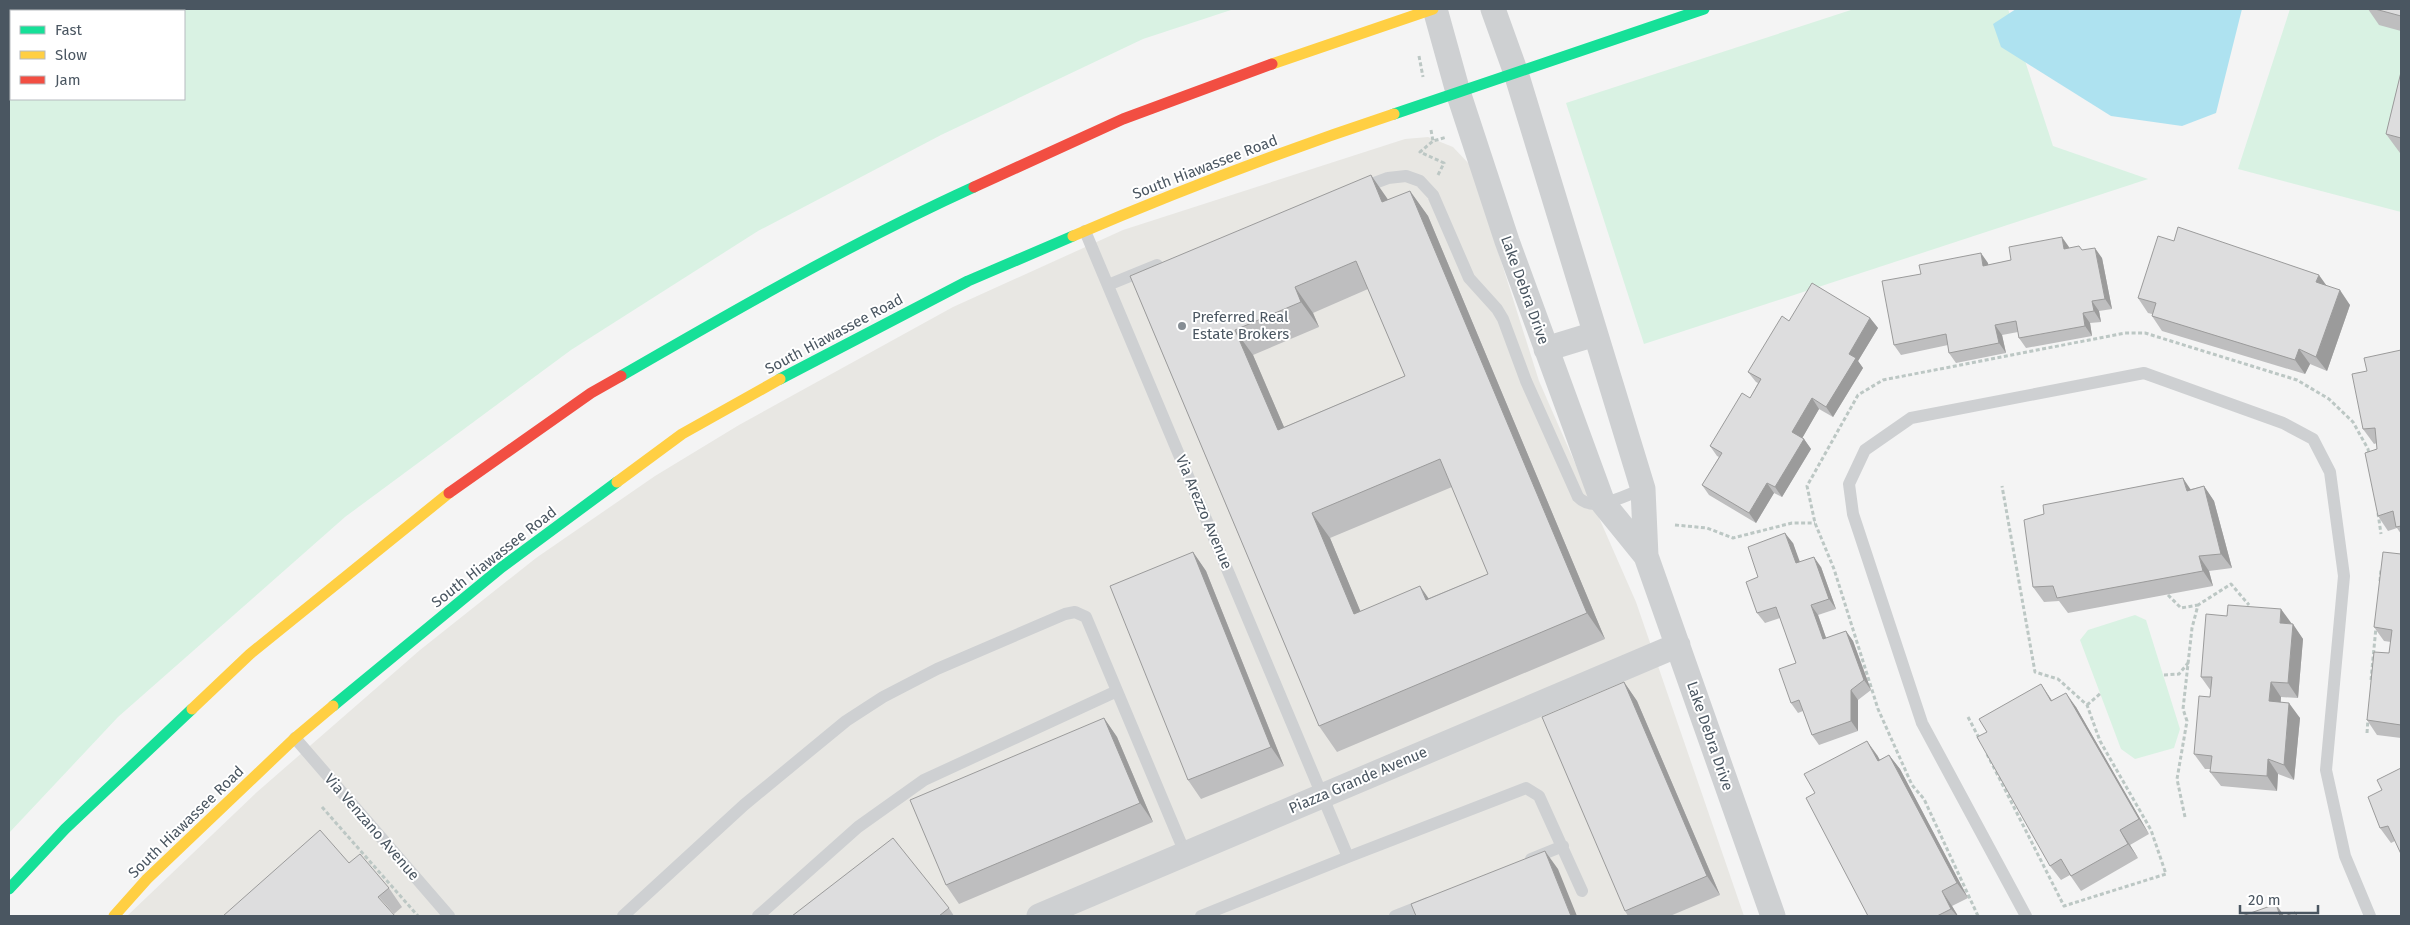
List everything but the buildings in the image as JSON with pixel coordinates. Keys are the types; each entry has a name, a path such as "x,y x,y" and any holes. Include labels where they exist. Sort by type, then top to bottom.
{"street":[{"name":"Lake Debra Drive","path":"1434,9 1458,92 1507,241 1603,503 1646,556"},
{"path":"9,889 65,829 250,654 439,500 592,393 767,292 944,200 1123,119 1269,65 1434,9"},
{"name":"Lake Debra Drive","path":"1493,9 1516,74 1643,489 1646,556 1773,916"},
{"name":"South Hiawassee Road","path":"114,916 147,878 295,738 502,568 682,434 793,372 968,281 1167,196 1322,138 1704,9"},
{"path":"1546,349 1595,334"},
{"name":"Piazza Grande Avenue","path":"1039,916 1678,645"}],"lane":[{"path":"1351,192 1378,181 1397,176 1414,178 1425,185 1432,195 1469,278 1498,309 1503,319 1526,380 1575,495 1589,505 1603,503 1643,489"},
{"name":"Via Arezzo Avenue","path":"1085,231 1348,857"},
{"path":"1108,285 1158,265 1172,264"},
{"path":"2026,916 1922,723 1853,514 1849,484 1866,450 1912,418 2144,373 2283,423 2313,439 2330,472 2344,576 2326,770 2345,856 2370,916"},
{"path":"622,916 744,805 846,721 884,697 936,669 1065,614 1075,612 1086,617 1185,853"},
{"path":"758,916 858,827 924,780 1116,691"},
{"name":"Via Venzano Avenue","path":"295,738 449,916"},
{"path":"1202,916 1526,788 1539,796 1582,891"},
{"path":"1519,864 1563,846"},
{"path":"1395,916 1440,898"}],"path":[{"path":"28,9 46,10"},
{"path":"52,9 98,9"},
{"path":"1978,916 1924,799 1912,785 1878,709 1834,569 1815,523 1807,486 1858,395 1882,380 2125,333 2145,333 2297,380 2329,399 2353,422 2368,449 2370,458"},
{"path":"1986,752 2064,906 2166,874 2151,830 2100,741 2087,705 2058,679 2035,672 2002,486"},
{"path":"2377,506 2381,534"},
{"path":"1675,525 1707,528 1733,538 1792,523 1815,523"},
{"path":"2379,588 2381,569"},
{"path":"2168,595 2181,608 2198,605 2230,584 2249,604"},
{"path":"2185,817 2177,779 2187,721 2183,709 2192,628 2198,605"},
{"path":"2371,685 2376,617"},
{"path":"2164,675 2179,674 2188,663"},
{"path":"2087,705 2101,693"},
{"path":"2367,733 2368,714"},
{"path":"1968,717 1981,743"},
{"path":"322,808 418,916"}],"shaded area":[{"path":"1428,137 1453,147 1471,166 1539,381 1636,602 1744,916 127,916 257,792 420,650 536,558 655,476 739,425 953,307 1123,230 1405,139"}],"green space":[{"path":"9,9 1234,9 1143,39 941,135 758,231 571,350 345,517 118,717 9,833"},
{"path":"1854,9 2008,9 2053,146 2148,179 1644,344 1566,103"},
{"path":"2290,9 2401,9 2401,212 2238,169"},
{"path":"2135,615 2146,620 2180,729 2174,748 2135,759 2121,749 2080,640 2088,630"}],"water":[{"path":"2016,9 2242,9 2216,113 2182,126 2111,116 2001,47 1993,24"}],"traffic: fast":[{"path":"1394,114 1704,9"},
{"path":"621,376 840,253 974,187"},
{"path":"780,379 968,281 1073,236"},
{"path":"333,706 502,567 617,482"},
{"path":"9,889 65,829 192,709"}],"traffic: slow":[{"path":"1272,64 1433,9"},
{"path":"1073,236 1232,172 1394,114"},
{"path":"617,482 682,434 780,379"},
{"path":"192,709 250,654 449,493"},
{"path":"114,916 147,879 295,738 333,706"}],"traffic: jam":[{"path":"974,187 1123,119 1272,64"},
{"path":"449,493 591,393 621,376"}],"place":[{"name":"Preferred Real Estate Brokers","path":"1182,326"}]}
